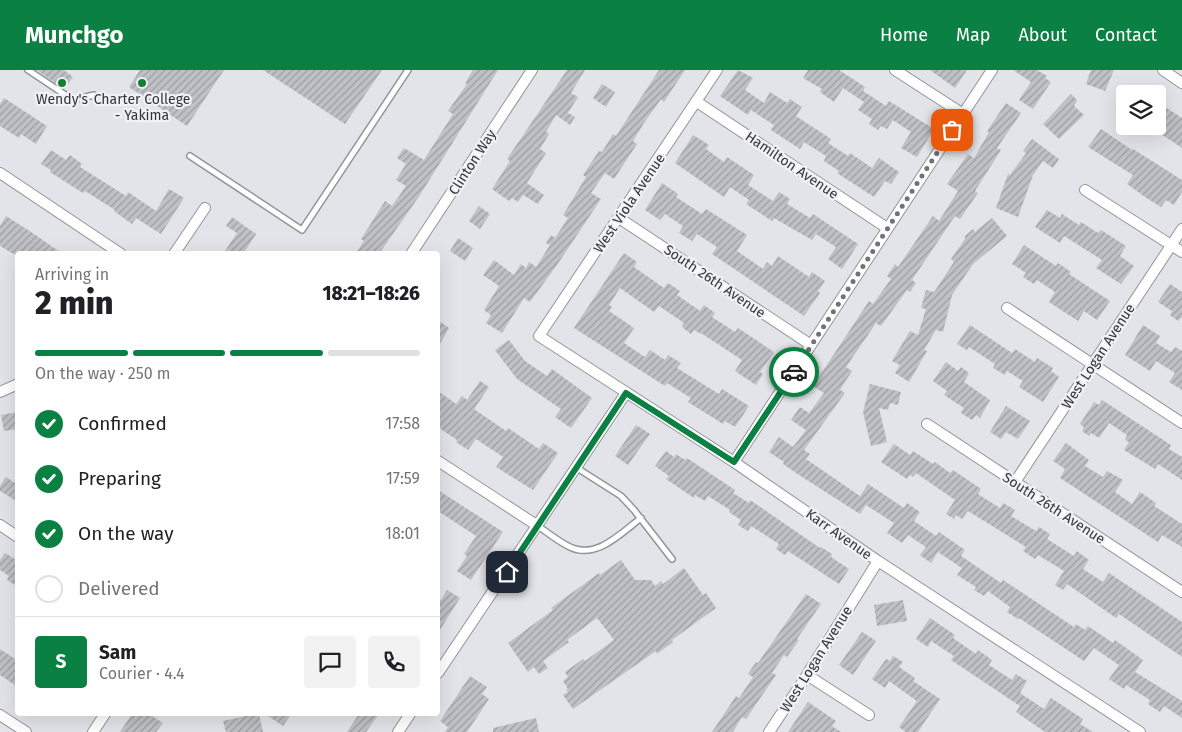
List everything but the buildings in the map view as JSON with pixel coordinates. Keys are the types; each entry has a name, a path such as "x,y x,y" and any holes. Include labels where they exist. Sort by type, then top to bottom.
{"street":[{"name":"Clinton Way","path":"413,251 532,70"},
{"name":"West Viola Avenue","path":"539,336 717,70"},
{"path":"895,70 963,114"},
{"path":"734,462 992,70"},
{"path":"1163,70 1182,82"},
{"name":"Hamilton Avenue","path":"697,102 887,228"},
{"path":"0,173 117,251"},
{"path":"1085,190 1182,252"},
{"path":"176,251 205,208"},
{"name":"South 26th Avenue","path":"619,218 811,345"},
{"name":"West Logan Avenue","path":"1015,482 1182,229"},
{"path":"1007,308 1182,423"},
{"name":"Karr Avenue","path":"539,336 734,462 878,561 1140,732"},
{"path":"0,392 15,385"},
{"path":"441,661 538,526 626,393"},
{"name":"South 26th Avenue","path":"927,424 1182,592"},
{"path":"440,462 538,526"},
{"path":"0,525 15,535"},
{"name":"West Logan Avenue","path":"769,732 878,561"},
{"path":"807,675 869,715"},
{"path":"0,715 26,732"},
{"path":"93,732 104,716"},
{"path":"398,732 409,716"}],"lane":[{"path":"28,70 73,100 94,95"},
{"path":"190,156 302,230 408,70"},
{"path":"577,468 621,496 641,518 672,559"},
{"path":"538,526 568,547 580,550 594,550 609,542 641,518"}],"way so far":[{"path":"794,372 952,130"}],"place":[{"name":"Wendy's","path":"62,83"},
{"name":"Charter College - Yakima","path":"142,83"}],"route":[{"path":"507,572 626,393 734,462 794,372"}]}
